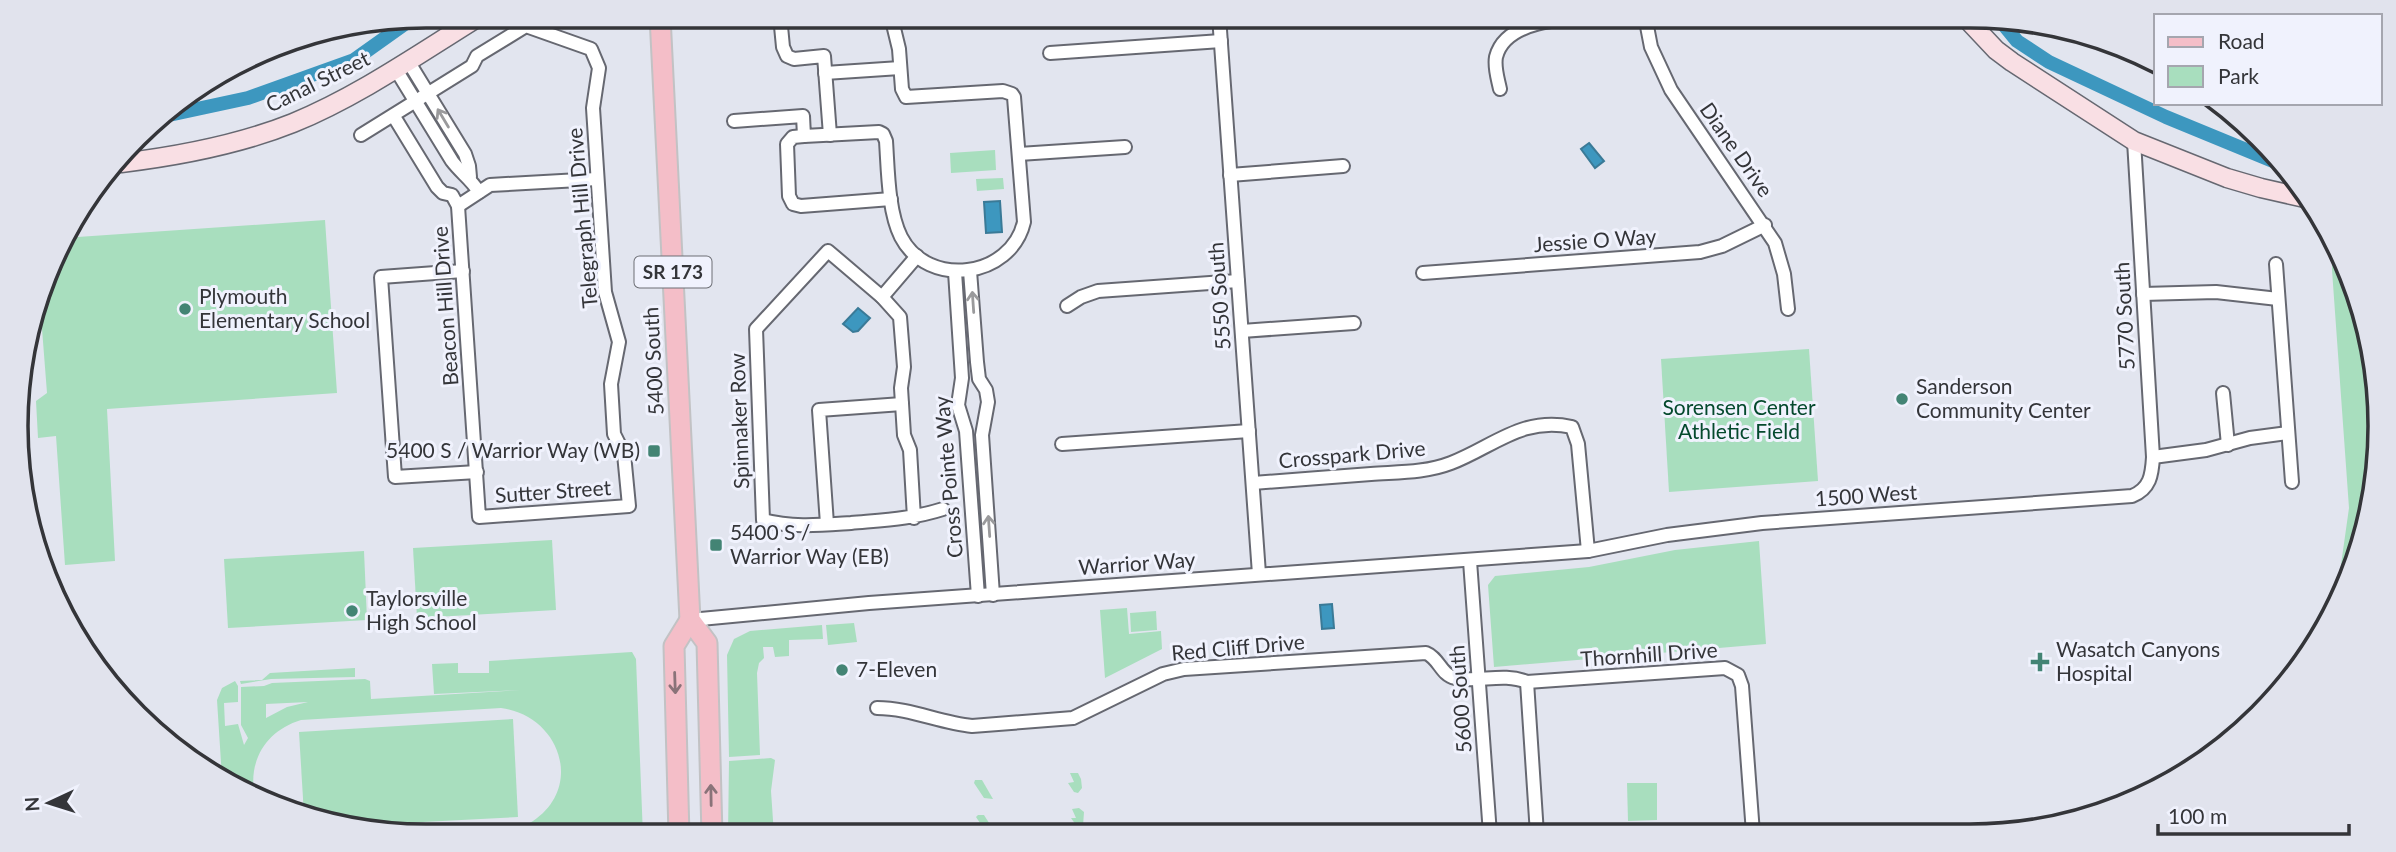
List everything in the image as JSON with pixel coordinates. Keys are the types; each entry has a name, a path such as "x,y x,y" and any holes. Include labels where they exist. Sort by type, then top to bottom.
{"main road":[{"name":"5400 South","path":"661,28 690,620 707,643 712,824"},
{"path":"679,824 674,646 690,620"},
{"path":"679,803 683,824"}],"street":[{"name":"Canal Street","path":"129,162 195,152 278,129 326,108 461,28"},
{"name":"Telegraph Hill Drive","path":"428,93 472,66 477,55 523,28"},
{"name":"Telegraph Hill Drive","path":"532,28 592,50 599,68 593,108 605,292 619,342 611,384 614,434 624,454 629,506"},
{"path":"781,28 787,56 824,56 830,135"},
{"path":"891,199 801,206 793,204 789,196 787,144 793,137 875,131 883,134 886,141 891,199 901,238 917,256 932,266 963,272 997,259 1021,232 1024,208 1015,101 1012,94 1003,91 906,97 902,89 895,28"},
{"name":"5550 South","path":"1220,28 1259,574"},
{"path":"1500,89 1496,57 1503,43 1516,31 1525,28"},
{"name":"Diane Drive","path":"1647,28 1651,47 1671,90 1775,243 1782,262 1788,309"},
{"path":"1975,28 2012,62 2134,141 2227,178 2294,196"},
{"path":"1051,53 1221,41"},
{"path":"402,65 428,93 465,154 470,177"},
{"path":"402,65 415,101 452,161 460,171 470,177 480,192"},
{"path":"825,73 900,68"},
{"path":"361,135 428,93"},
{"name":"Beacon Hill Drive","path":"393,115 437,187 443,193 452,195 458,206 479,517"},
{"path":"734,121 803,116 804,136"},
{"name":"5770 South","path":"2134,141 2153,457 2151,477 2146,488"},
{"path":"1019,154 1125,147"},
{"path":"1230,175 1343,166"},
{"path":"458,206 490,185 597,178"},
{"name":"Jessie O Way","path":"1423,273 1700,252 1722,246 1765,225"},
{"name":"Spinnaker Row","path":"827,524 800,526 763,520 756,330 828,251 882,297"},
{"path":"915,518 909,450 904,435 901,388 904,367 900,317 882,297 917,256"},
{"path":"2276,264 2292,482"},
{"path":"463,271 381,277 395,477 477,472"},
{"name":"Cross Pointe Way","path":"963,272 979,379 986,390 988,402 982,435 993,595"},
{"name":"Cross Pointe Way","path":"963,272 962,378 958,405 966,430 978,596"},
{"path":"1067,306 1098,291 1238,281"},
{"path":"2143,294 2216,292 2278,299"},
{"path":"1242,331 1354,323"},
{"path":"2223,393 2228,445"},
{"path":"902,404 819,410 827,524 915,518 943,509"},
{"name":"Crosspark Drive","path":"1253,483 1428,470 1459,460 1502,436 1524,428 1564,425 1572,427 1578,444 1588,551"},
{"path":"1062,443 1249,431"},
{"path":"2153,457 2288,433"},
{"name":"1500 West","path":"1588,551 1709,528 2119,498 2132,496 2146,488"},
{"name":"Sutter Street","path":"479,517 629,506"},
{"name":"Warrior Way","path":"690,620 869,603 1588,551"},
{"name":"5600 South","path":"1470,561 1489,824"},
{"name":"Red Cliff Drive","path":"877,708 895,708 972,726 1073,718 1169,672 1184,669 1426,653 1436,660 1447,675 1478,678"},
{"name":"Thornhill Drive","path":"1478,678 1514,677 1527,682 1721,668 1732,670 1738,675 1742,686 1752,824"},
{"path":"1527,682 1536,824"}],"green space":[{"path":"995,150 996,170 951,173 950,153"},
{"path":"1003,178 1004,189 977,191 976,179"},
{"name":"Plymouth Elementary School","path":"325,220 337,393 107,409 115,561 65,565 56,436 38,438 36,401 47,393 42,323 58,274 76,237"},
{"path":"2332,261 2347,298 2360,348 2365,374 2368,426 2365,478 2354,529 2340,573 2349,508"},
{"name":"Sorensen Center Athletic Field","path":"1809,349 1818,481 1669,492 1661,359"},
{"path":"552,540 556,610 417,618 413,548"},
{"path":"1759,541 1766,644 1494,667 1488,585 1495,576 1589,567 1675,550"},
{"path":"364,551 367,620 228,628 224,559"},
{"path":"1127,608 1129,634 1161,631 1162,649 1105,678 1100,610"},
{"path":"1156,611 1157,630 1131,632 1130,613"},
{"path":"854,623 857,642 828,645 826,625"},
{"path":"822,625 823,639 789,640 789,656 775,657 773,647 763,647 764,658 759,663 757,673 760,755 729,757 727,655 734,639 750,631"},
{"path":"632,652 636,659 643,824 527,824 549,806 558,790 561,772 558,754 550,738 538,724 521,713 501,708 301,720 279,731 263,747 255,768 253,785 221,767 217,700 222,688 235,681 238,686 238,702 224,703 225,726 238,724 244,745 248,738 241,725 241,687 365,679 370,681 371,699 521,690 434,694 432,664 458,663 458,673 489,673 489,661","holes":["308,702 287,707 266,718 266,704"]},
{"path":"355,668 355,677 271,679 241,684 240,681 262,680 270,673"},
{"path":"513,719 518,817 400,823 374,821 303,805 299,732"},
{"path":"775,760 771,791 773,824 728,824 729,761"},
{"path":"1070,773 1078,773 1081,779 1082,788 1078,793 1074,792 1068,783 1074,782"},
{"path":"975,780 982,780 993,799 984,798 974,783"},
{"path":"1627,783 1657,783 1657,820 1628,821"},
{"path":"1079,808 1084,812 1083,824 1075,824 1071,818 1076,818 1072,809"},
{"path":"984,815 990,824 981,824 976,817"}],"water":[{"path":"1589,143 1604,161 1595,168 1581,149"},
{"path":"1000,201 1002,232 986,233 984,202"},
{"path":"858,308 870,318 858,331 853,332 843,324"},
{"path":"1332,604 1334,628 1322,629 1320,605"}],"waterway":[{"path":"181,112 248,98 354,60 397,29"},
{"path":"2008,30 2017,41 2049,62 2166,117 2262,156"}],"place":[{"name":"Plymouth Elementary School","path":"185,309"},
{"name":"Sanderson Community Center","path":"1902,399"},
{"name":"5400 S / Warrior Way (WB)","path":"654,451"},
{"name":"5400 S / Warrior Way (EB)","path":"716,545"},
{"name":"Taylorsville High School","path":"352,611"},
{"name":"Wasatch Canyons Hospital","path":"2040,662"},
{"name":"7-Eleven","path":"842,670"}]}
